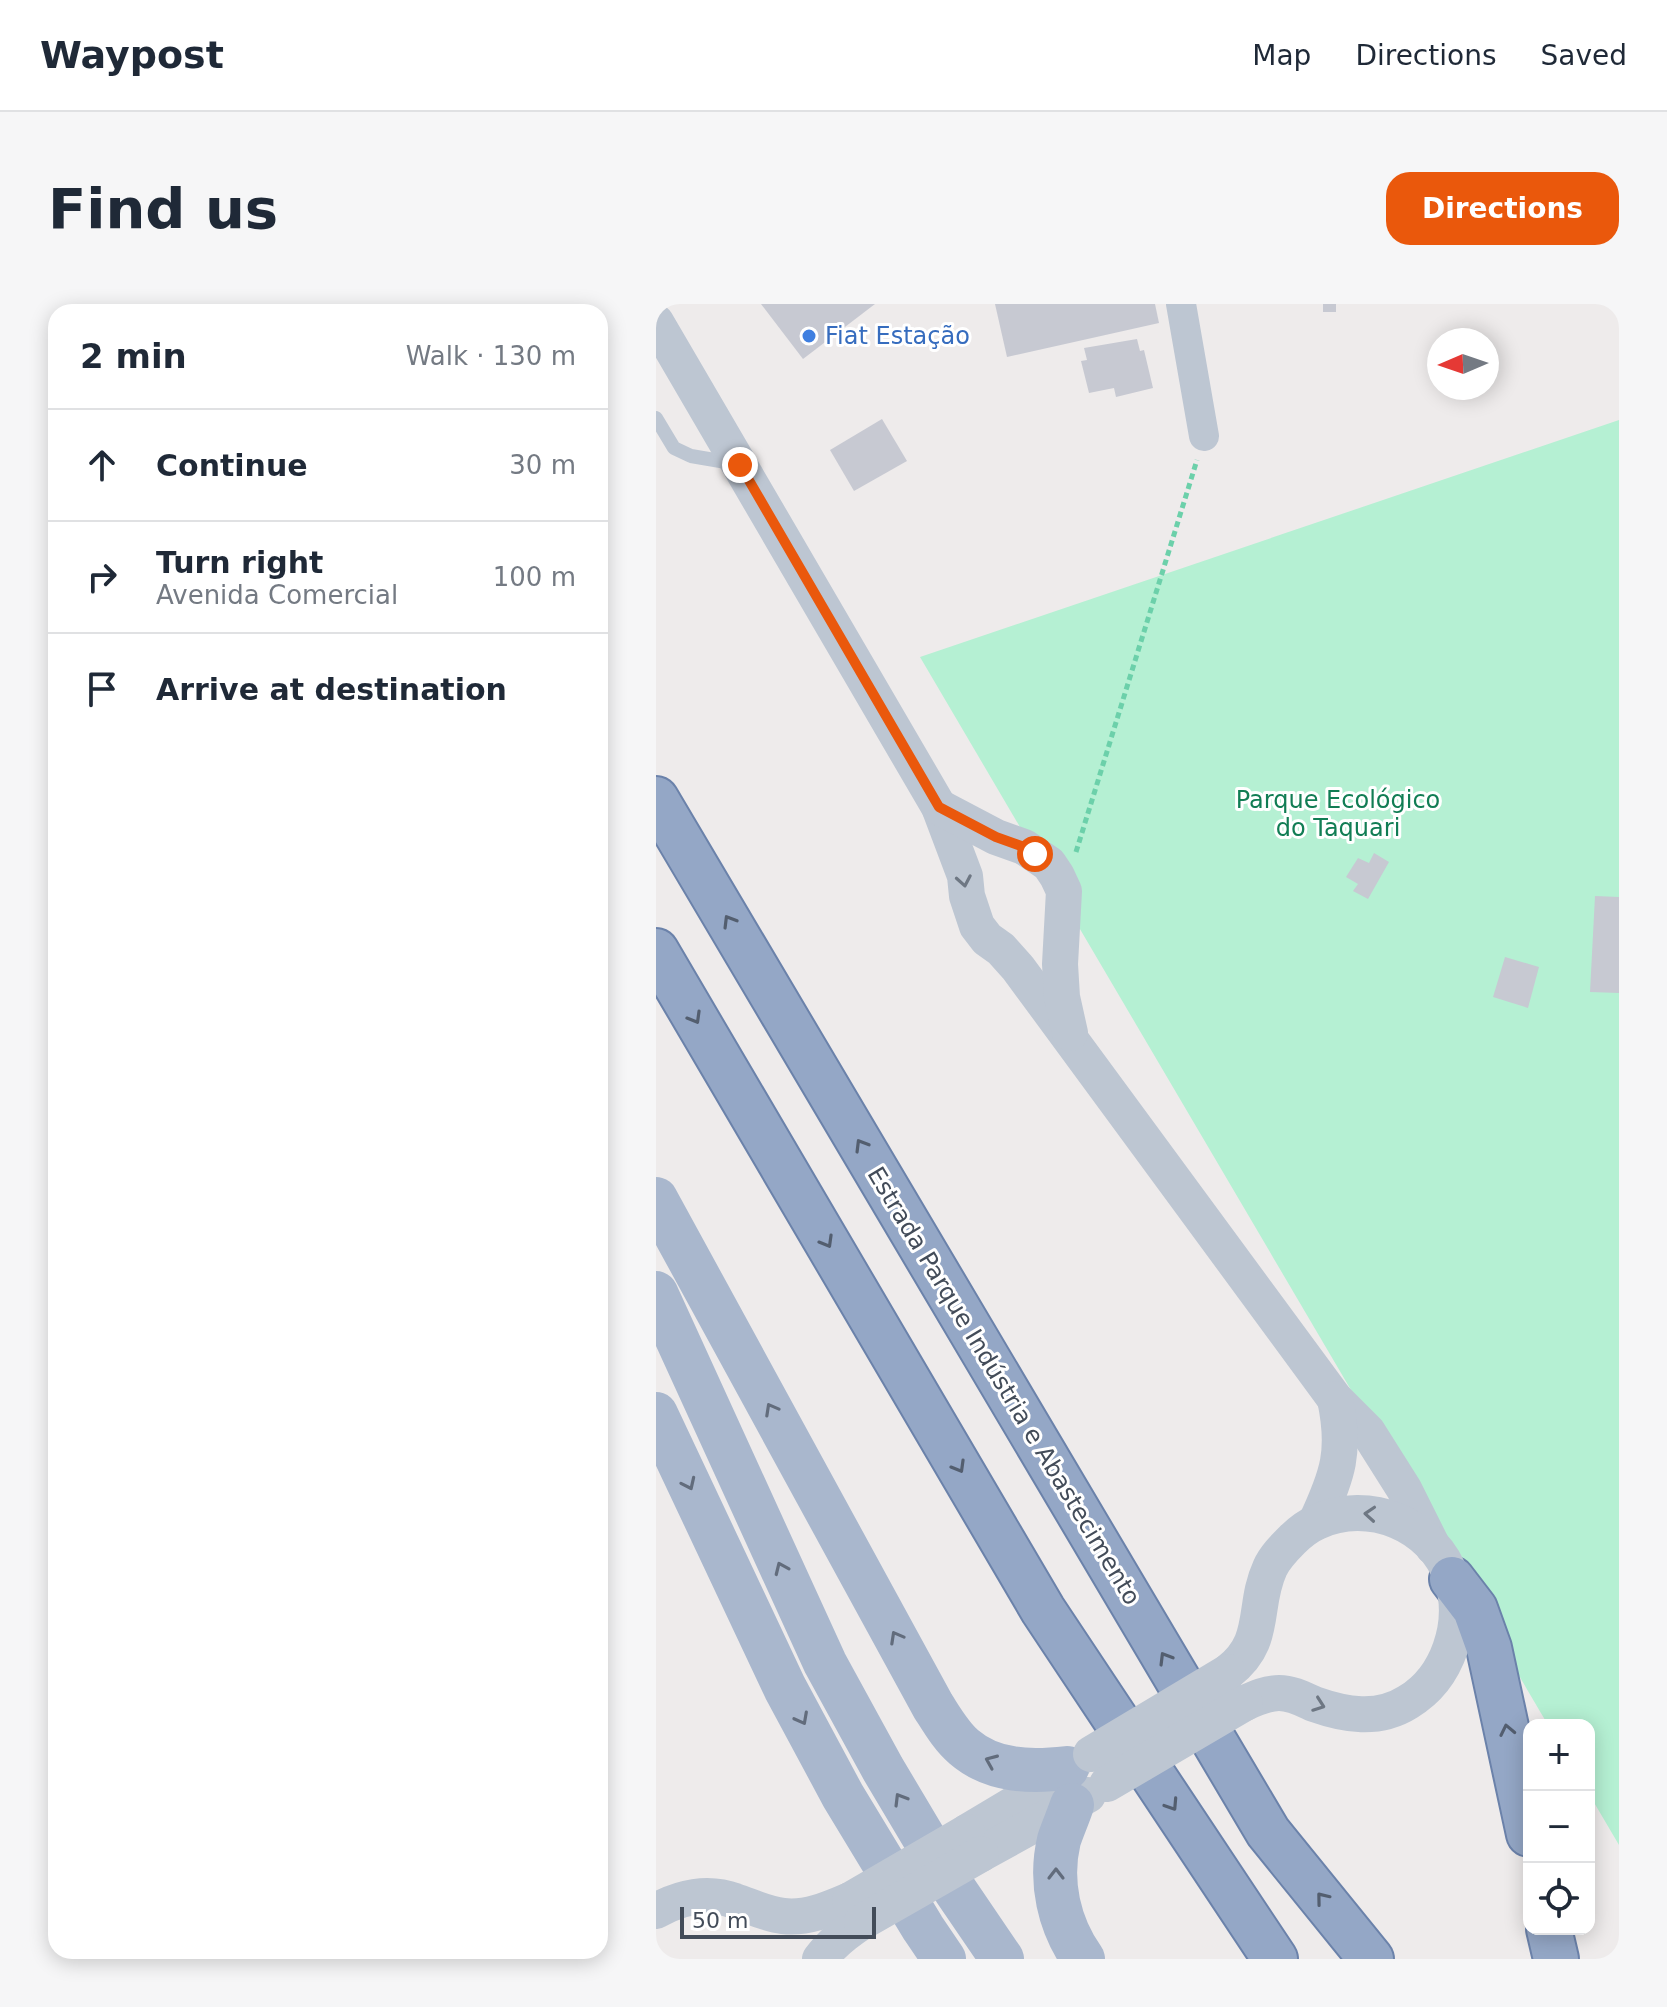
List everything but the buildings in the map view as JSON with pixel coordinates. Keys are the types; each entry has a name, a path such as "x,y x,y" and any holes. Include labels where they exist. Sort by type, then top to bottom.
{"highway":[{"name":"Estrada Parque Indústria e Abastecimento","path":"656,799 1268,1832 1371,1959"},
{"path":"656,951 1043,1610 1275,1959"},
{"path":"1442,1563 1475,1609 1489,1648 1523,1806"},
{"path":"1550,1935 1556,1959"}],"main road":[{"path":"656,1199 950,1731 964,1747 984,1760 1008,1768 1084,1778 1059,1840 1055,1869 1062,1917 1072,1943 1083,1959"},
{"path":"656,1293 825,1663 955,1890 1002,1959"},
{"path":"656,1414 785,1688 843,1796 944,1959"}],"street":[{"path":"1181,304 1204,436"},
{"path":"656,322 939,807 965,876 967,896 977,926 1018,968 1335,1399 1368,1432 1404,1489 1442,1563 1455,1607 1449,1654 1438,1675 1423,1692 1386,1712 1363,1715 1342,1713 1291,1695 1262,1695 1236,1688 1084,1778 1029,1795 974,1843 856,1911 827,1910 784,1916 708,1895 684,1899 656,1911"},
{"path":"939,807 996,837 1024,847 1049,864 1063,899 1060,964 1062,997 1071,1039"},
{"path":"1001,949 1036,944 1056,923 1063,899"},
{"path":"1316,1522 1329,1494 1341,1447 1335,1399"},
{"path":"1236,1688 1240,1663 1255,1634 1270,1566 1282,1550 1316,1522 1360,1512 1385,1515 1411,1527 1442,1563"},
{"path":"820,1959 845,1933 856,1911"}],"lane":[{"path":"656,418 674,448 691,456 740,465"}],"path":[{"path":"1063,899 1204,436"}],"green space":[{"name":"Parque Ecológico do Taquari","path":"1619,420 1619,1845 1595,1804 1595,1719 1544,1719 920,657"}],"place":[{"name":"Fiat Estação","path":"809,336"}],"route":[{"path":"740,465 939,807 1035,854"}]}
